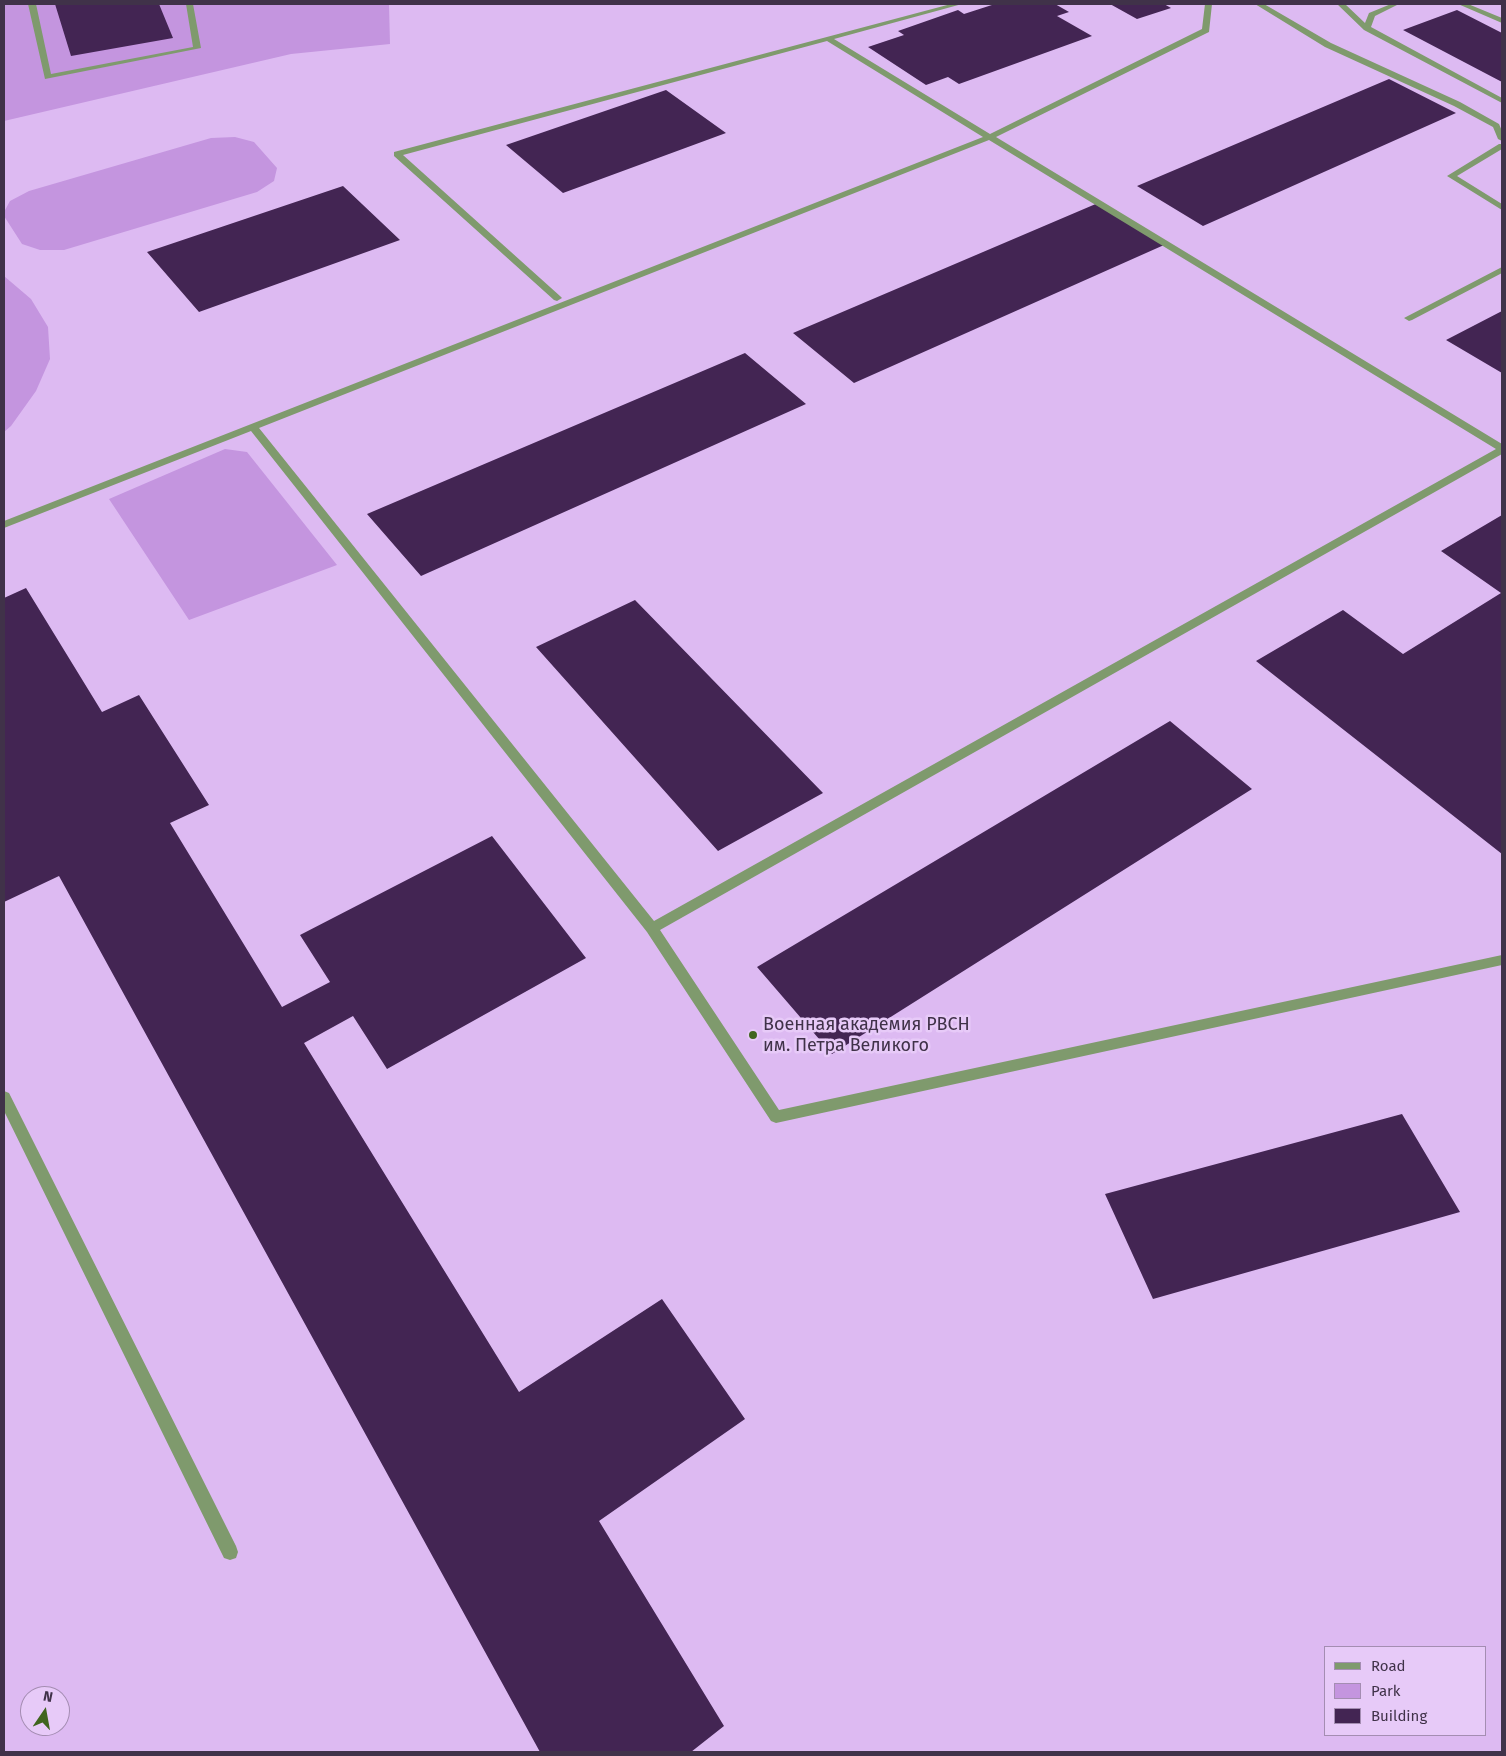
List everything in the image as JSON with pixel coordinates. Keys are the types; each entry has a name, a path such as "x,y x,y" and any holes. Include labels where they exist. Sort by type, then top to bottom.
{"lane":[{"path":"32,4 48,77 197,48 188,4"},
{"path":"557,298 397,154 958,4"},
{"path":"4,525 990,137 1206,30 1209,4"},
{"path":"1259,4 1328,45 1456,104 1496,126 1502,139"},
{"path":"1341,4 1367,28 1502,101"},
{"path":"1367,28 1372,15 1396,4"},
{"path":"1462,4 1502,22"},
{"path":"652,928 1502,449 828,39"},
{"path":"1502,146 1451,176 1502,207"},
{"path":"1409,318 1502,270"},
{"path":"254,428 652,928 776,1117 1502,960"},
{"path":"4,1097 230,1552"}],"green space":[{"path":"4,4 389,4 390,44 291,54 4,121"},
{"path":"235,137 254,142 277,168 274,181 257,192 64,250 40,250 22,244 4,216 10,201 29,191 211,138"},
{"path":"4,276 31,299 48,327 50,359 36,391 11,426 4,432"},
{"path":"225,449 247,452 337,565 189,620 109,499"}],"building":[{"path":"55,4 159,4 173,38 71,56"},
{"path":"995,4 1055,4 1069,12 1057,16 1092,36 959,84 948,77 926,85 868,47 904,35 898,31 958,10 964,14"},
{"path":"1110,4 1164,4 1171,8 1137,19"},
{"path":"1457,10 1502,33 1502,82 1403,30"},
{"path":"1389,79 1456,113 1203,226 1137,186"},
{"path":"666,90 726,133 563,193 506,145"},
{"path":"343,186 400,240 199,312 147,252"},
{"path":"1098,203 1164,245 854,383 793,333"},
{"path":"1502,311 1502,373 1446,340"},
{"path":"745,353 806,404 421,576 367,514"},
{"path":"1502,515 1502,854 1256,661 1343,610 1403,654 1501,593 1441,551"},
{"path":"26,588 102,712 139,695 209,805 170,823 282,1007 330,982 300,935 492,836 586,958 387,1069 353,1016 304,1043 519,1392 662,1299 745,1419 599,1521 724,1726 691,1752 540,1752 59,876 4,902 4,598"},
{"path":"635,600 823,793 718,851 536,647"},
{"path":"1170,721 1252,789 832,1054 757,967"},
{"path":"1402,1114 1460,1212 1153,1299 1105,1194"}],"place":[{"name":"Военная академия РВСН им. Петра Великого","path":"753,1035"}]}
